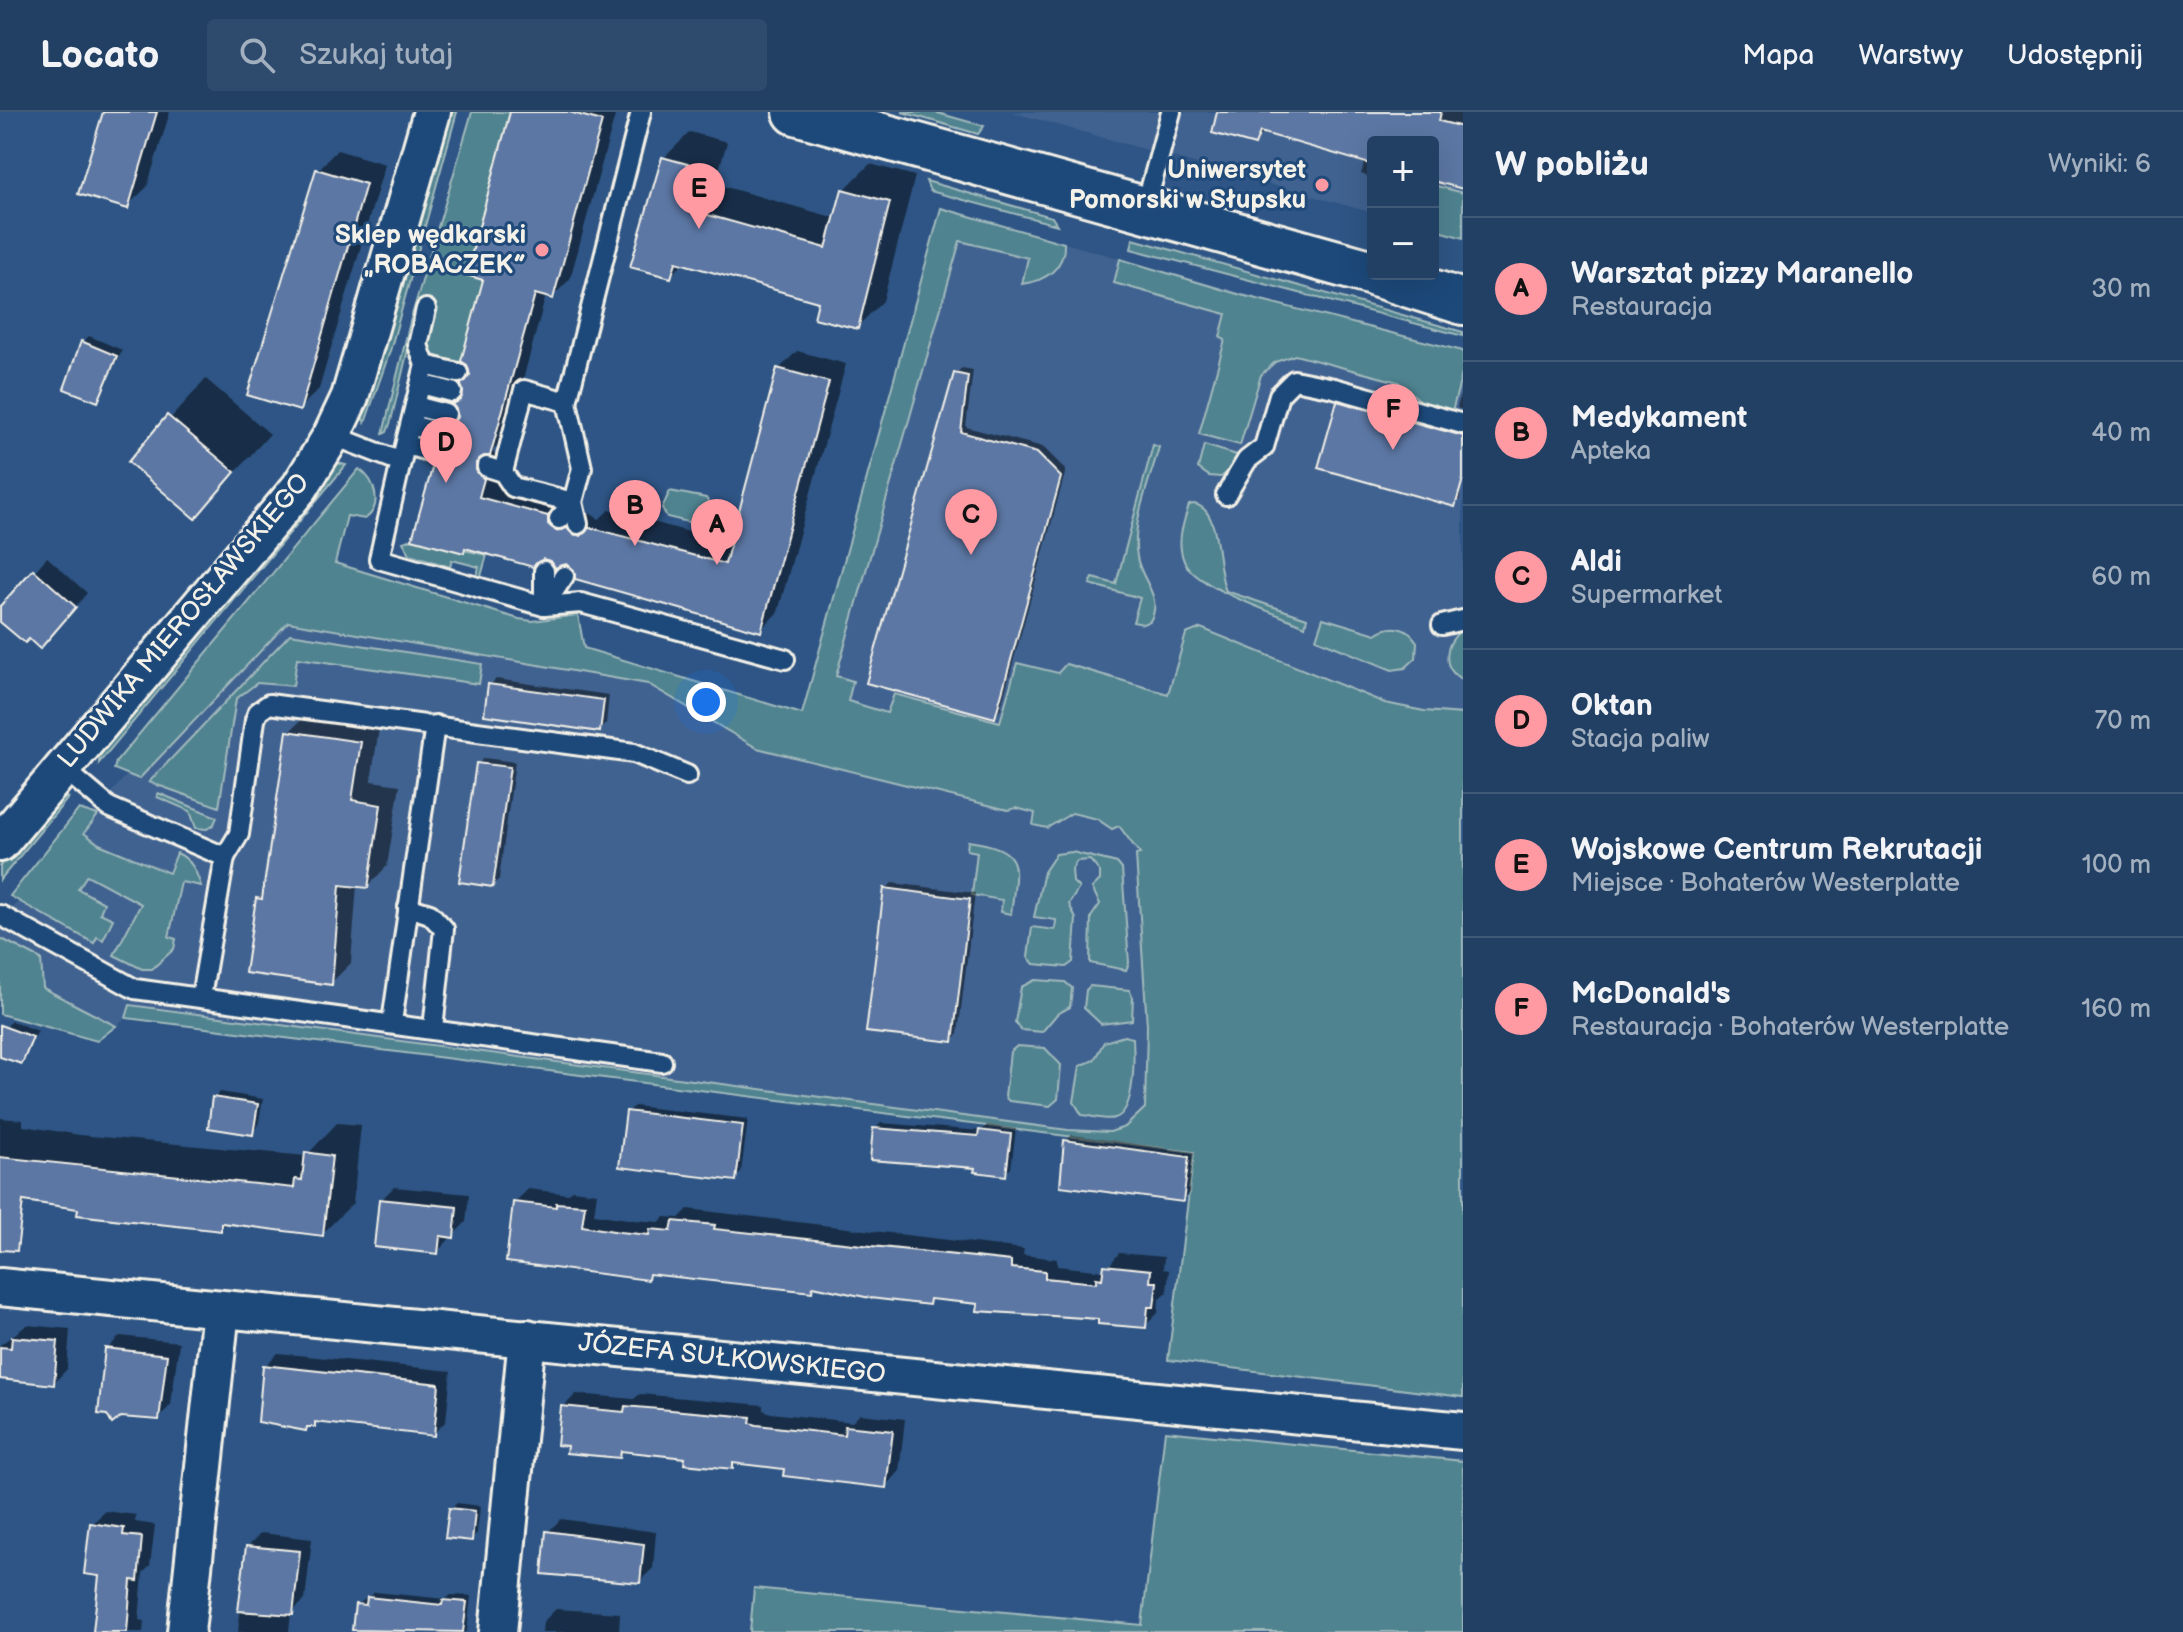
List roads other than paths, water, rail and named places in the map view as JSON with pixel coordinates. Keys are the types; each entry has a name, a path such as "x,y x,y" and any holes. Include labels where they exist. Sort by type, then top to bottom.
{"main road":[{"path":"796,112 1367,272"},
{"path":"1396,280 1460,298"}],"street":[{"name":"LUDWIKA MIEROSŁAWSKIEGO","path":"0,843 300,487 332,435 350,397 432,112"},
{"name":"JÓZEFA SUŁKOWSKIEGO","path":"0,1287 1463,1431"},
{"path":"186,1632 221,1310"},
{"path":"498,1632 527,1338"}],"lane":[{"path":"559,519 573,502 582,468 567,402 641,112"},
{"path":"1145,209 1171,112"},
{"path":"426,309 418,345 425,365 379,559 544,606 581,603 785,659"},
{"path":"425,365 458,373"},
{"path":"1226,495 1247,460 1264,447 1279,395 1294,380 1463,424"},
{"path":"421,384 452,392"},
{"path":"567,402 517,389 495,470 513,487 573,502"},
{"path":"415,406 446,414"},
{"path":"411,425 441,433"},
{"path":"332,435 404,453 436,453"},
{"path":"573,502 578,524"},
{"path":"544,571 544,606"},
{"path":"544,606 564,576"},
{"path":"1442,625 1463,620"},
{"path":"201,997 225,857 239,834 255,720 263,707 276,703 634,753 687,775"},
{"path":"392,1022 435,725"},
{"path":"63,768 109,807 225,857"},
{"path":"408,907 430,914 444,929 433,1028"},
{"path":"0,915 123,985 662,1062"}],"place":[{"name":"Uniwersytet Pomorski w Słupsku","path":"1322,185"},
{"name":"Wojskowe Centrum Rekrutacji","path":"699,229"},
{"name":"Sklep wędkarski „ROBACZEK”","path":"542,250"},
{"name":"McDonald's","path":"1393,450"},
{"name":"Oktan","path":"446,483"},
{"name":"Medykament","path":"635,546"},
{"name":"Aldi","path":"971,555"},
{"name":"Warsztat pizzy Maranello","path":"717,565"}]}
